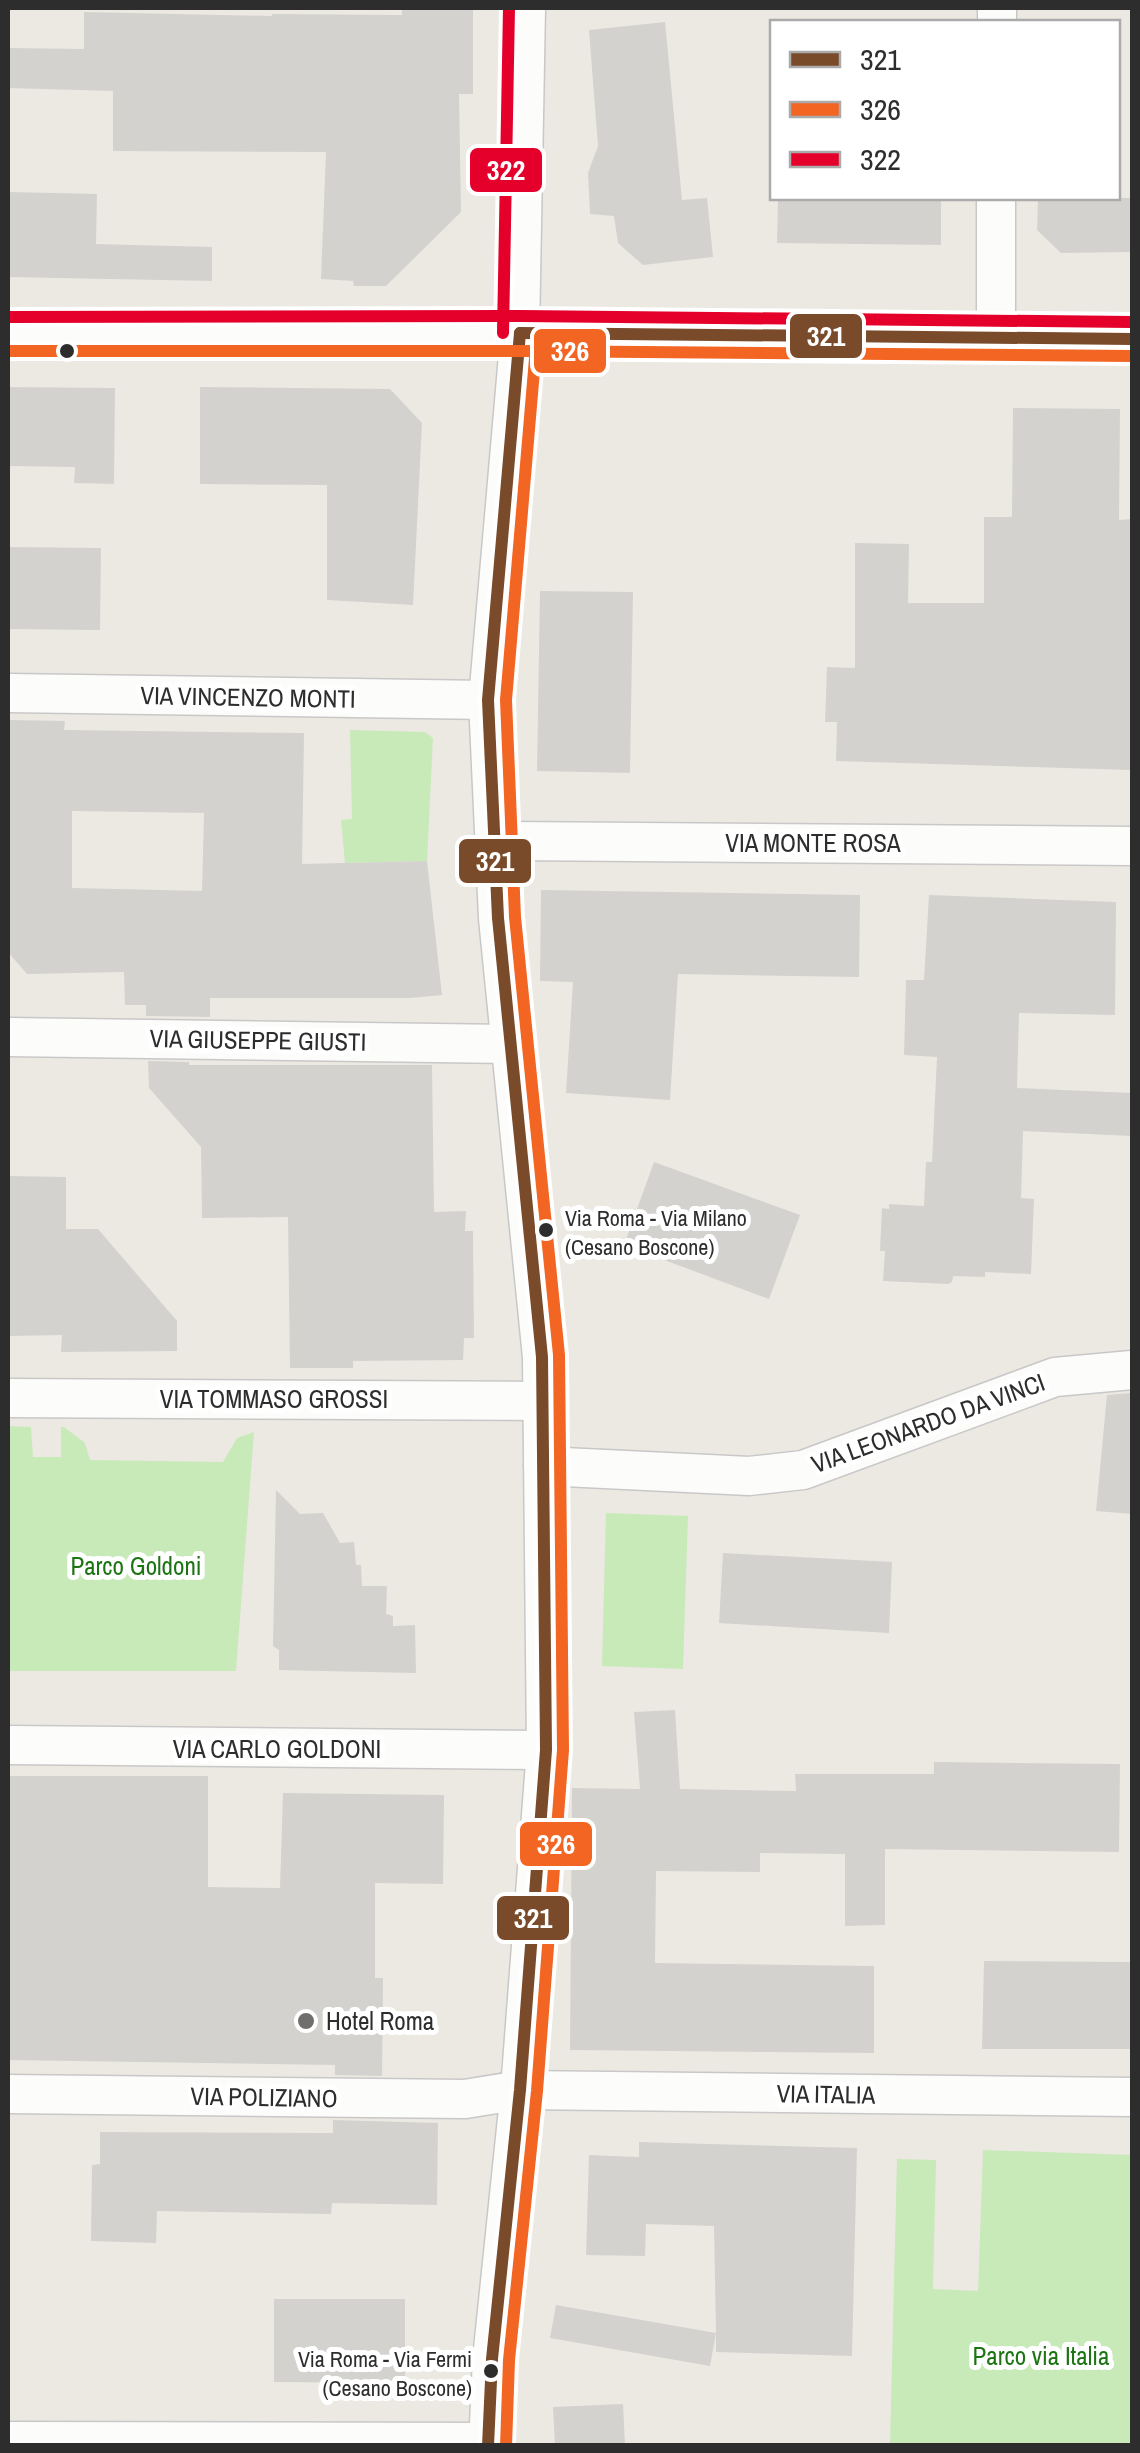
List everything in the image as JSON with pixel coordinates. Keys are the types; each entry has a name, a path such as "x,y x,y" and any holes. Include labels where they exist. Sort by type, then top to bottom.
{"street":[{"path":"8,2441 488,2444 492,2360 520,2090 546,1750 542,1358 509,1044 488,700 520,334 526,8"},
{"path":"996,200 996,338"},
{"path":"8,334 1132,339"},
{"name":"VIA VINCENZO MONTI","path":"8,693 488,700"},
{"name":"VIA MONTE ROSA","path":"494,841 1132,846"},
{"name":"VIA GIUSEPPE GIUSTI","path":"8,1037 509,1044"},
{"name":"VIA LEONARDO DA VINCI","path":"543,1466 748,1476 803,1470 1054,1376 1132,1370"},
{"name":"VIA TOMMASO GROSSI","path":"8,1398 541,1402"},
{"name":"VIA CARLO GOLDONI","path":"8,1745 220,1750 546,1750"},
{"name":"VIA POLIZIANO","path":"8,2094 464,2098 520,2090"},
{"name":"VIA ITALIA","path":"520,2090 1132,2097"}],"green space":[{"path":"350,730 425,732 433,738 427,861 345,863 341,820 352,819"},
{"name":"Parco Goldoni","path":"8,1426 31,1427 33,1457 61,1457 64,1427 85,1443 90,1460 223,1462 237,1438 254,1432 236,1671 8,1671"},
{"path":"606,1513 688,1516 683,1669 602,1666"},
{"name":"Parco via Italia","path":"983,2150 1132,2155 1132,2445 890,2445 897,2159 936,2160 933,2289 978,2291"}],"building":[{"path":"402,8 473,8 473,94 459,94 461,212 386,286 354,286 353,281 321,279 326,152 113,151 113,91 8,88 8,48 84,49 84,12 402,15"},
{"path":"665,22 682,200 707,198 713,257 643,265 618,243 614,216 590,214 588,173 598,146 589,30"},
{"path":"8,192 97,194 96,244 212,247 212,281 8,277"},
{"path":"1132,198 1132,252 1061,253 1037,230 1038,200"},
{"path":"778,200 941,200 941,245 777,243"},
{"path":"8,387 115,388 114,484 74,483 75,467 8,466"},
{"path":"200,387 390,389 422,423 413,605 327,600 327,485 200,484"},
{"path":"1013,408 1120,409 1119,520 1132,519 1131,770 836,761 837,722 825,722 827,667 855,668 855,543 909,544 908,603 984,603 984,517 1012,517"},
{"path":"8,547 101,548 100,630 8,629"},
{"path":"540,591 633,592 630,773 537,771"},
{"path":"8,720 65,721 64,730 304,733 302,864 427,861 442,995 210,998 210,1017 146,1016 146,1005 125,1005 124,972 27,974 8,952","holes":["72,811 204,813 202,891 72,888"]},
{"path":"541,890 860,895 859,977 678,974 670,1100 566,1093 573,982 540,981"},
{"path":"929,895 1116,902 1115,1015 1019,1013 1017,1088 1132,1093 1132,1136 1023,1131 1021,1198 1034,1199 1031,1274 985,1272 985,1277 953,1276 948,1284 883,1281 882,1208 889,1209 889,1204 924,1206 926,1162 932,1162 937,1057 904,1055 906,980 924,980"},
{"path":"148,1061 189,1065 432,1065 434,1212 466,1211 465,1231 473,1231 474,1338 464,1338 463,1360 353,1361 353,1368 290,1368 288,1217 202,1218 201,1147 149,1088"},
{"path":"654,1162 800,1215 769,1299 624,1245"},
{"path":"8,1176 66,1177 66,1229 98,1229 177,1321 177,1351 61,1352 62,1335 8,1336"},
{"path":"1132,1393 1132,1514 1096,1511 1107,1395"},
{"path":"276,1490 300,1514 323,1513 340,1543 354,1542 362,1586 387,1586 386,1614 393,1616 393,1626 415,1625 416,1673 279,1670 279,1650 273,1646"},
{"path":"723,1553 892,1562 889,1633 719,1623"},
{"path":"675,1710 680,1789 796,1791 795,1774 934,1774 934,1762 1120,1764 1119,1852 885,1849 885,1925 845,1926 845,1854 760,1853 760,1872 656,1871 655,1963 874,1966 874,2053 570,2050 572,1788 640,1789 634,1712"},
{"path":"8,1776 208,1776 208,1887 280,1888 283,1793 444,1795 443,1884 375,1883 375,1978 383,1978 382,2076 335,2075 335,2065 8,2060"},
{"path":"984,1961 1132,1962 1132,2049 982,2049"},
{"path":"333,2120 438,2123 437,2205 332,2203 331,2214 157,2211 156,2243 91,2241 92,2165 100,2164 100,2132 333,2133"},
{"path":"639,2142 857,2148 852,2356 716,2352 714,2226 646,2224 645,2256 586,2255 589,2155 639,2157"},
{"path":"274,2299 405,2299 405,2383 274,2382"},
{"path":"556,2305 716,2333 710,2366 550,2338"},
{"path":"623,2404 625,2446 555,2446 553,2407"}],"transit line":[{"name":"322","path":"503,333 509,8"},
{"name":"322","path":"8,317 520,316 1132,322"},
{"name":"321","path":"520,333 1132,339"},
{"name":"321","path":"488,2446 492,2359 520,2090 546,1750 542,1357 498,918 488,700 520,333"},
{"name":"326","path":"506,2446 509,2360 537,2091 563,1750 559,1355 515,917 506,700 537,335"},
{"name":"326","path":"8,351 1132,356"}],"place":[{"name":"Via Roma - Via Milano (Cesano Boscone)","path":"546,1230"},
{"name":"Hotel Roma","path":"306,2021"},
{"name":"Via Roma - Via Fermi (Cesano Boscone)","path":"491,2371"}]}
